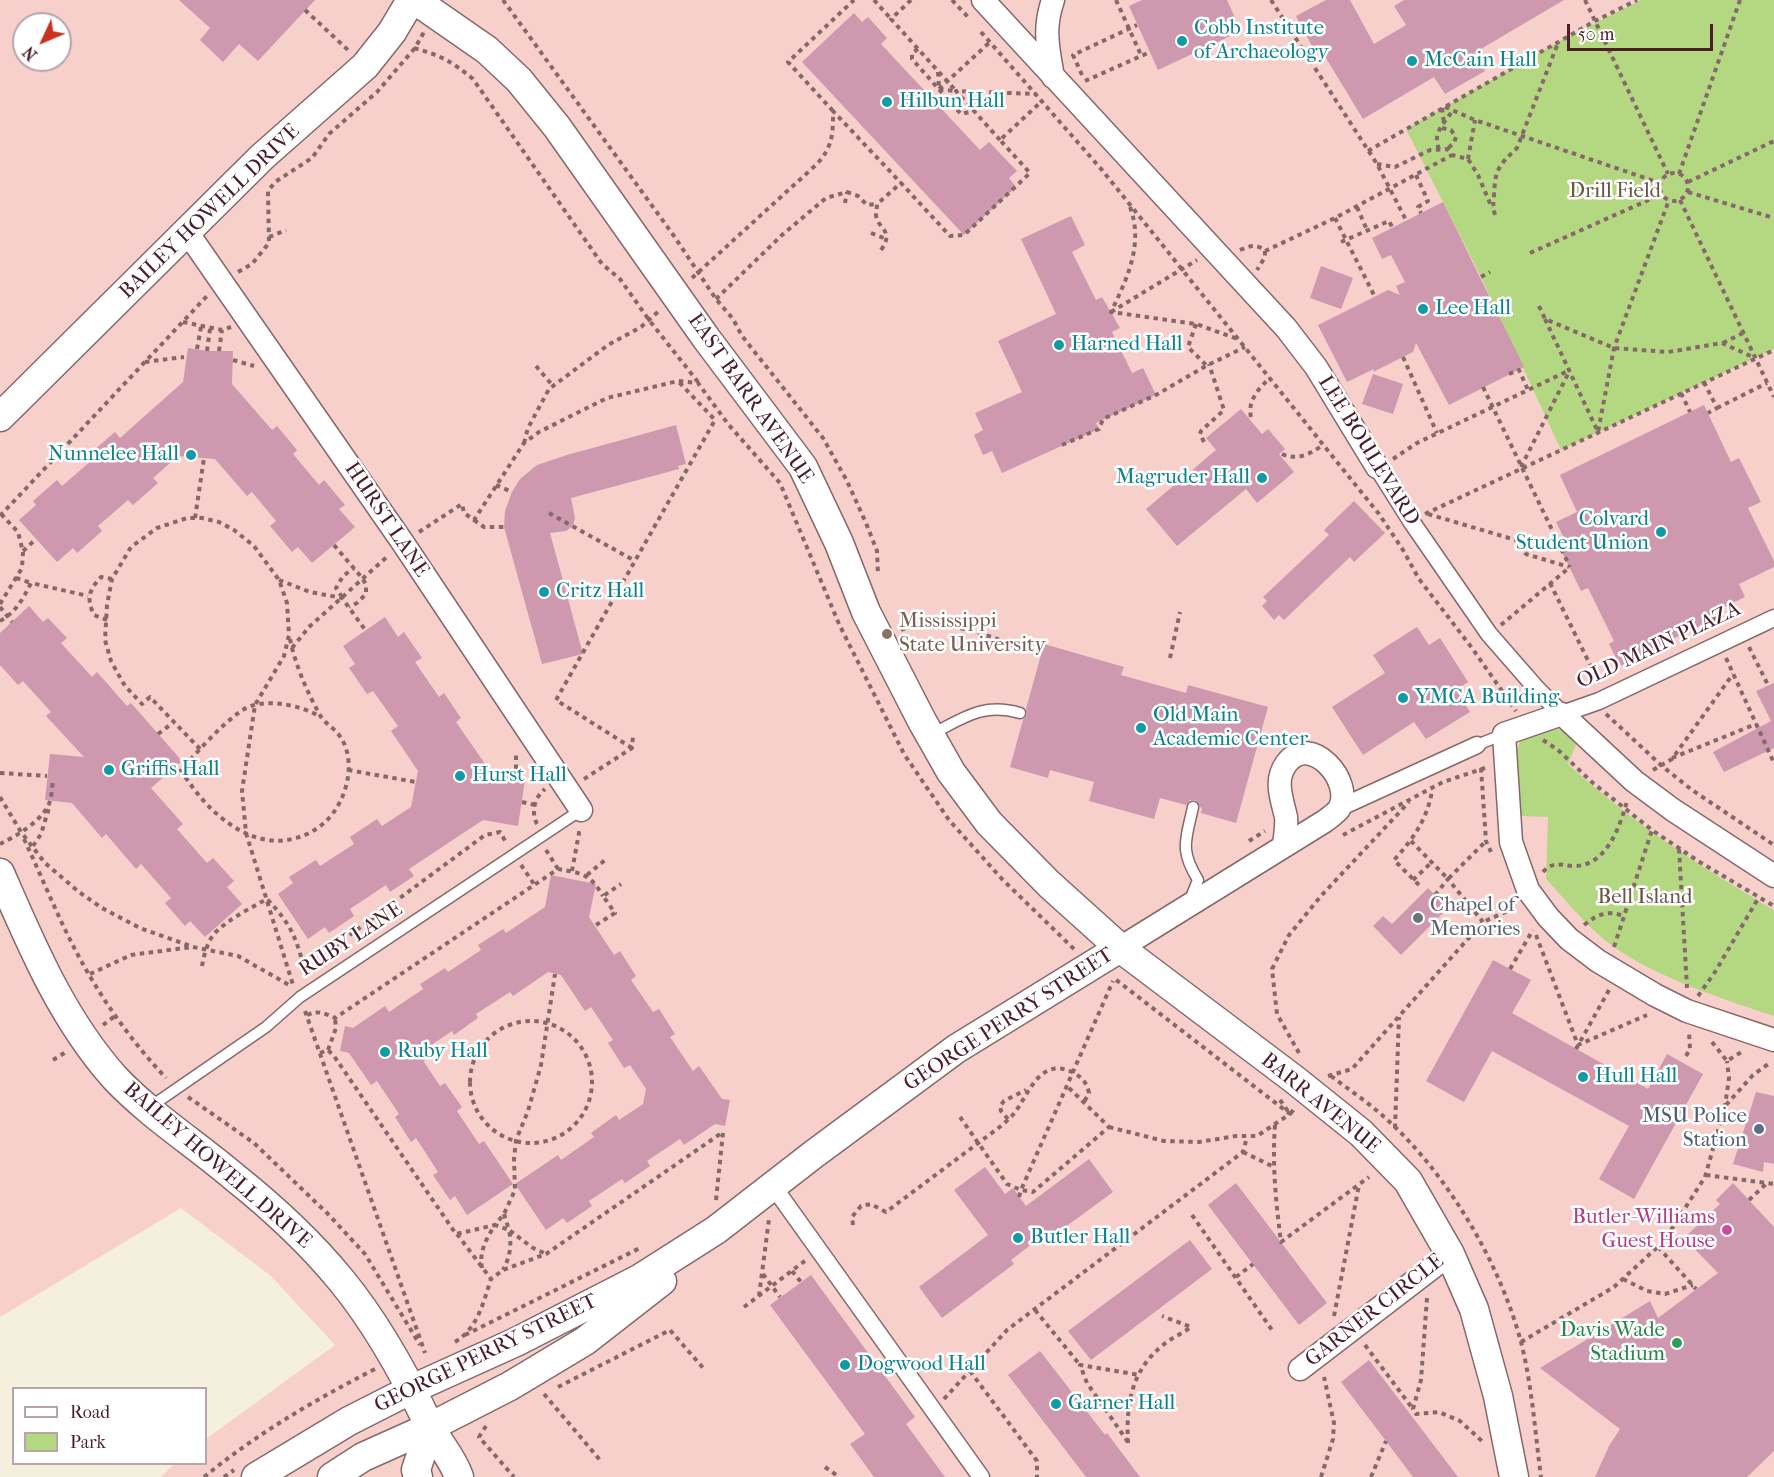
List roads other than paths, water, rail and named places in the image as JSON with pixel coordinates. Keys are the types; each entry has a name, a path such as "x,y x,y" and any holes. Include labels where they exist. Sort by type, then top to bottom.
{"street":[{"name":"LEE BOULEVARD","path":"983,0 1200,232 1286,328 1385,463 1411,521 1489,634 1537,689 1634,781 1672,810 1774,876"},
{"path":"1053,0 1048,16 1046,36 1053,77"},
{"name":"BAILEY HOWELL DRIVE","path":"0,417 262,157 374,75 403,40 420,4"},
{"name":"EAST BARR AVENUE","path":"420,4 487,50 519,80 557,127 706,338 803,467 839,543 866,612 951,772 989,822 1049,884 1120,948"},
{"name":"HURST LANE","path":"187,232 403,543 581,810"},
{"name":"OLD MAIN PLAZA","path":"1562,714 1602,699 1774,618"},
{"name":"GEORGE PERRY STREET","path":"1504,734 1532,735 1562,714"},
{"path":"1504,734 1511,842 1528,890 1548,917 1569,939 1611,971 1655,996 1687,1011 1774,1040"},
{"name":"GEORGE PERRY STREET","path":"256,1477 349,1421 412,1389 516,1342 639,1279 716,1220 773,1186 956,1049 1325,821 1340,808 1477,745"},
{"path":"1284,845 1286,820 1280,786 1281,773 1288,761 1300,755 1314,754 1323,759 1335,773 1342,791 1340,808"},
{"name":"BAILEY HOWELL DRIVE","path":"0,873 40,963 74,1024 114,1077 147,1108 234,1176 294,1229 341,1280 412,1389 430,1427"},
{"name":"BARR AVENUE","path":"1120,948 1361,1133 1408,1181 1450,1254 1474,1309 1498,1395 1514,1477"},
{"path":"773,1186 981,1477"},
{"name":"GEORGE PERRY STREET","path":"332,1477 363,1457 430,1427 510,1386 585,1341 656,1287 716,1220"},
{"name":"GARNER CIRCLE","path":"1300,1370 1450,1254"},
{"path":"418,1477 416,1470 430,1427"},
{"path":"430,1427 454,1463 459,1477"}],"lane":[{"path":"930,735 979,710 1003,708 1020,713"},
{"name":"GEORGE PERRY STREET","path":"1477,745 1504,734"},
{"path":"1187,907 1198,880 1186,861 1185,843 1193,807"},
{"name":"RUBY LANE","path":"147,1108 266,1027 300,997 581,810"}],"place":[{"name":"Cobb Institute of Archaeology","path":"1182,41"},
{"name":"McCain Hall","path":"1412,61"},
{"name":"Hilbun Hall","path":"887,102"},
{"name":"Lee Hall","path":"1423,309"},
{"name":"Harned Hall","path":"1059,345"},
{"name":"Nunnelee Hall","path":"191,455"},
{"name":"Magruder Hall","path":"1262,478"},
{"name":"Colvard Student Union","path":"1661,532"},
{"name":"Critz Hall","path":"544,592"},
{"name":"Mississippi State University","path":"887,634"},
{"name":"YMCA Building","path":"1403,698"},
{"name":"Old Main Academic Center","path":"1141,728"},
{"name":"Griffis Hall","path":"109,770"},
{"name":"Hurst Hall","path":"460,776"},
{"name":"Chapel of Memories","path":"1418,918"},
{"name":"Ruby Hall","path":"385,1052"},
{"name":"Hull Hall","path":"1583,1077"},
{"name":"MSU Police Station","path":"1759,1129"},
{"name":"Butler-Williams Guest House","path":"1727,1230"},
{"name":"Butler Hall","path":"1018,1238"},
{"name":"Davis Wade Stadium","path":"1677,1343"},
{"name":"Dogwood Hall","path":"845,1365"},
{"name":"Garner Hall","path":"1056,1404"}],"park label":[{"name":"Drill Field","path":"1615,192"},
{"name":"Bell Island","path":"1645,898"}]}
